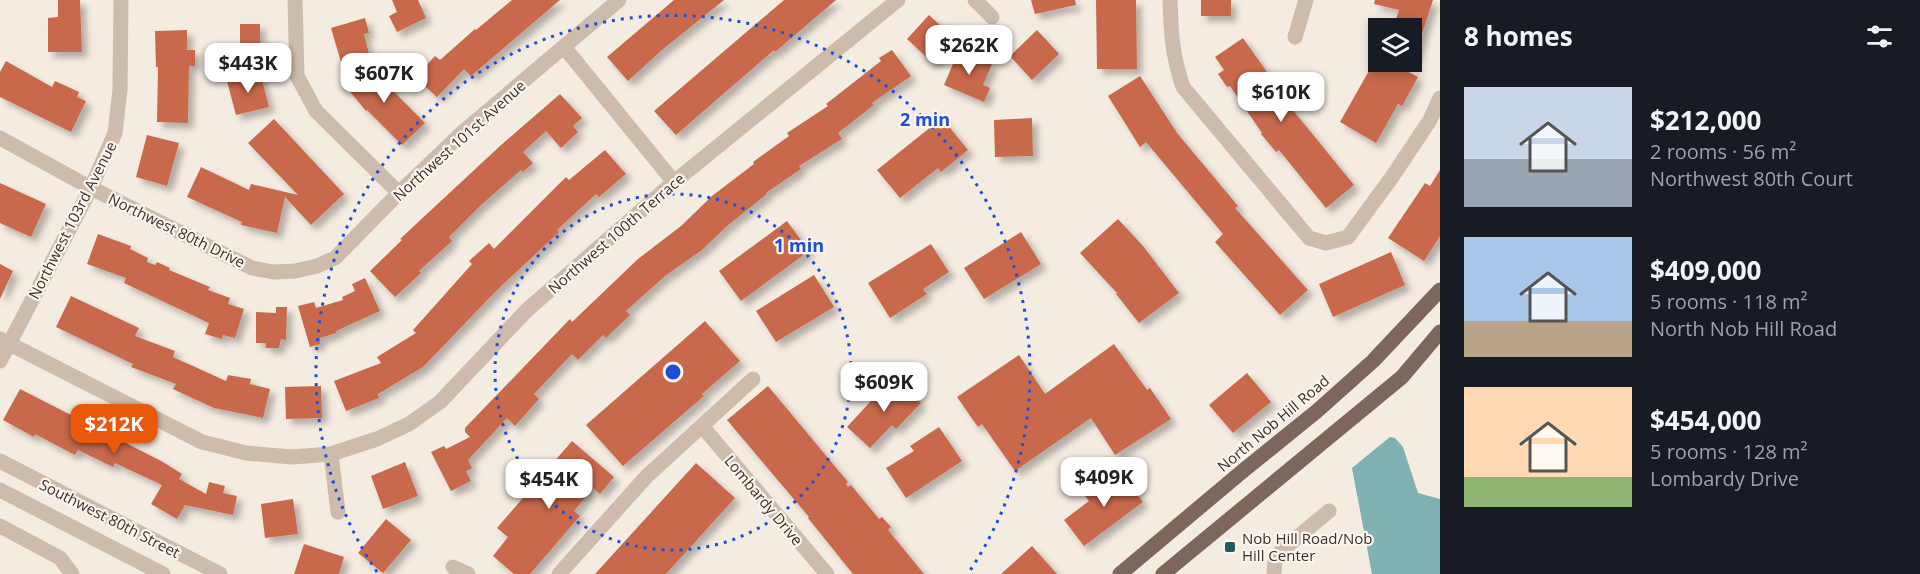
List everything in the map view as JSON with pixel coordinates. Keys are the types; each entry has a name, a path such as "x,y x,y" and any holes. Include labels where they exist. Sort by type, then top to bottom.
{"main road":[{"name":"North Nob Hill Road","path":"1120,574 1373,362 1440,290"},
{"path":"1163,574 1402,377 1440,332"}],"street":[{"name":"Northwest 103rd Avenue","path":"0,361 4,341 91,188 115,133 120,89 121,0"},
{"path":"295,0 297,76 311,102 316,111 399,193"},
{"name":"Northwest 101st Avenue","path":"295,271 317,266 335,258 463,132 619,0"},
{"name":"Northwest 100th Terrace","path":"4,341 202,442 246,453 292,456 331,454 376,439 409,424 440,402 527,310 674,182 898,0"},
{"path":"975,0 992,17"},
{"path":"1170,0 1172,46 1183,87 1309,238 1326,243 1348,237 1435,123 1440,98"},
{"path":"1295,37 1306,0"},
{"path":"564,46 674,182"},
{"name":"Northwest 80th Drive","path":"0,138 91,188 252,268 273,272 295,271"},
{"path":"559,574 647,476 753,379"},
{"name":"Lombardy Drive","path":"702,426 827,574"},
{"path":"331,454 338,512"},
{"name":"Southwest 80th Street","path":"0,461 220,574"},
{"name":"Southwest 80th Street","path":"0,490 163,574"},
{"path":"1274,574 1275,561 1281,551 1329,511"},
{"path":"0,526 60,558 72,574"},
{"path":"453,567 468,574"}],"water":[{"path":"1390,437 1395,438 1403,447 1418,493 1440,499 1440,574 1372,574 1352,468"}],"building":[{"path":"58,0 80,0 82,52 48,52 48,18 58,17"},
{"path":"392,0 418,0 426,18 397,32 389,16 397,12"},
{"path":"512,0 560,0 471,76 464,69 437,97 415,77 435,56 440,60"},
{"path":"674,0 724,0 628,81 607,57"},
{"path":"784,0 836,0 676,135 654,111"},
{"path":"1031,0 1075,0 1076,5 1035,14"},
{"path":"1096,0 1136,0 1137,69 1097,69"},
{"path":"1201,0 1231,0 1231,16 1201,16"},
{"path":"1375,0 1433,0 1422,34 1422,18 1396,18 1399,10 1374,4"},
{"path":"929,15 955,39 933,63 907,39"},
{"path":"365,18 369,33 364,34 369,54 341,62 331,28"},
{"path":"240,24 260,24 260,59 226,60 226,47 240,47"},
{"path":"187,30 187,50 195,50 195,66 189,66 188,123 157,122 158,67 156,67 155,31"},
{"path":"1037,30 1059,54 1032,80 1010,56"},
{"path":"1243,38 1287,103 1354,185 1326,208 1279,150 1276,152 1261,134 1230,86 1227,87 1218,74 1224,70 1215,57"},
{"path":"892,50 911,76 872,103 874,105 838,133 842,139 799,166 801,169 766,193 702,250 665,276 626,311 630,315 606,338 603,335 578,360 572,354 534,394 539,399 515,426 507,418 468,460 472,468 466,471 471,481 451,491 431,452 444,446 446,449 470,437 465,432 465,428 570,319 572,322 638,259 681,226 712,196 754,164 753,162 789,136 787,133 828,106 826,104 881,61 879,58"},
{"path":"959,50 992,64 983,85 990,88 984,102 944,85"},
{"path":"6,61 52,87 55,81 79,92 77,97 86,101 71,132 0,97 0,72"},
{"path":"369,62 425,123 402,145 366,111 343,83"},
{"path":"260,72 269,107 236,115 227,81"},
{"path":"1368,72 1409,72 1418,77 1402,106 1398,104 1376,143 1340,122"},
{"path":"1140,76 1177,133 1238,206 1235,208 1308,290 1280,315 1215,242 1223,234 1146,142 1140,147 1108,96"},
{"path":"560,94 582,118 573,126 578,132 561,148 546,131 523,152 533,163 523,172 521,170 480,206 449,237 452,241 395,297 370,271 402,240 400,239"},
{"path":"942,118 968,150 941,172 938,168 900,198 877,170"},
{"path":"1032,118 1033,156 995,157 994,120"},
{"path":"274,119 344,194 311,225 285,197 277,233 241,225 242,222 187,197 201,167 249,190 251,184 298,195 248,143"},
{"path":"147,135 179,143 167,186 136,177"},
{"path":"605,150 626,174 599,197 596,194 557,230 559,232 497,290 423,367 378,394 379,398 346,411 334,381 381,363 377,357 416,333 413,330 472,264 469,261 489,243 494,249 566,177 569,180"},
{"path":"1440,170 1440,236 1424,261 1388,238 1425,183 1430,186"},
{"path":"0,183 46,204 31,237 0,223"},
{"path":"1118,219 1143,246 1179,293 1139,323 1117,293 1080,253"},
{"path":"787,221 809,251 741,301 719,271"},
{"path":"1021,232 1041,264 984,299 964,268"},
{"path":"98,234 131,246 130,249 148,258 147,262 155,265 157,262 170,268 169,270 210,287 208,290 230,298 228,304 244,309 235,338 223,335 222,339 205,334 209,323 124,283 126,278 87,264"},
{"path":"931,244 949,272 923,289 927,294 890,318 868,283"},
{"path":"1391,252 1405,285 1333,317 1319,284"},
{"path":"0,264 13,271 0,299"},
{"path":"814,275 834,307 776,342 756,311"},
{"path":"365,278 380,311 336,333 320,338 320,344 310,347 298,306 314,302 316,308 343,300 342,297 355,291 352,284"},
{"path":"71,296 139,328 135,336 175,351 173,357 226,381 228,375 251,379 250,384 270,389 263,418 214,408 173,389 176,384 131,367 133,364 56,327"},
{"path":"276,307 287,307 286,340 281,339 279,348 266,348 266,343 256,343 256,312 276,313"},
{"path":"705,321 740,361 702,394 704,396 623,466 586,425"},
{"path":"1114,344 1147,390 1150,388 1171,419 1115,455 1091,418 1015,471 982,424 978,427 957,397 1019,355 1045,394"},
{"path":"1247,373 1271,402 1233,433 1209,405"},
{"path":"893,377 921,403 896,429 892,425 870,448 847,427"},
{"path":"321,386 322,418 286,419 285,387"},
{"path":"768,386 848,482 846,484 848,487 851,485 879,519 882,517 891,527 888,530 924,574 853,574 809,517 727,420"},
{"path":"20,389 163,462 182,474 179,479 206,494 209,482 225,486 223,493 237,496 233,515 185,505 177,519 151,504 162,485 115,463 113,467 78,450 75,455 3,420"},
{"path":"939,427 962,461 906,498 886,468 914,451 910,446"},
{"path":"572,441 614,477 600,494 593,488 574,511 580,516 530,574 514,574 493,556 508,537 497,528"},
{"path":"405,462 418,496 383,509 371,476"},
{"path":"696,463 735,498 666,574 595,574"},
{"path":"1119,470 1143,502 1084,546 1064,520 1089,501 1085,496"},
{"path":"293,499 298,534 265,538 261,504"},
{"path":"386,519 411,540 383,573 358,553"},
{"path":"304,544 344,557 339,574 294,574"},
{"path":"1032,546 1057,574 1001,574"}],"place":[{"name":"Nob Hill Road/Nob Hill Center","path":"1230,547"}]}
